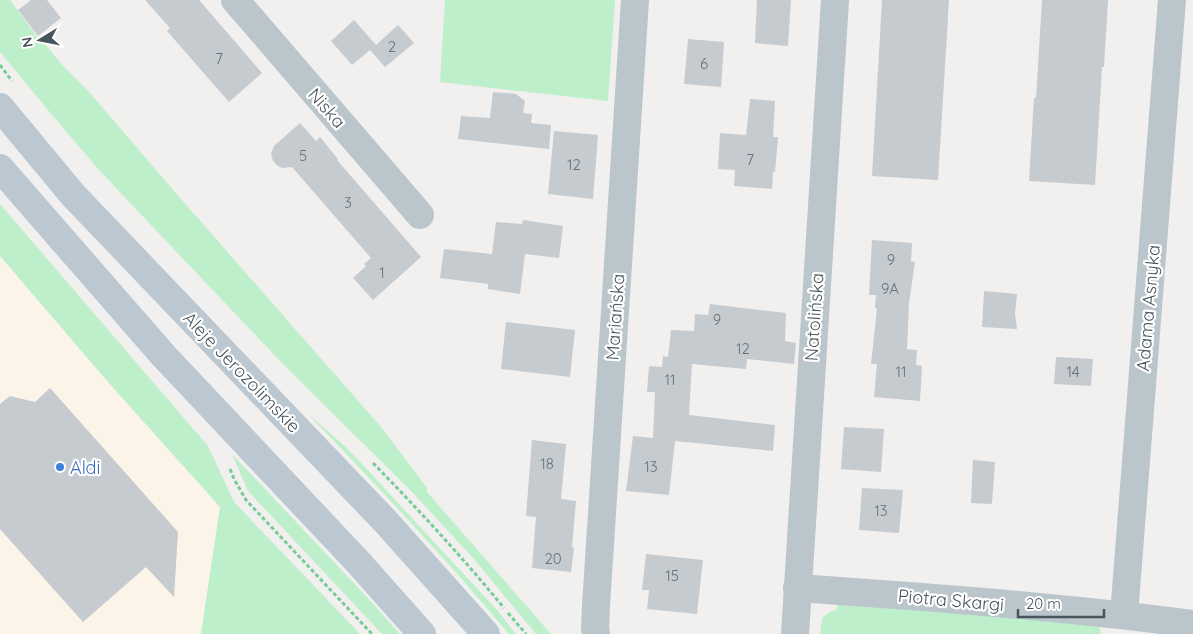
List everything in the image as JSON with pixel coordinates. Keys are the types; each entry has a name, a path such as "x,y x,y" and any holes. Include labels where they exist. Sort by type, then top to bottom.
{"main road":[{"name":"Aleje Jerozolimskie","path":"0,107 73,195 386,522 486,634"},
{"path":"0,168 163,355 358,562 422,634"}],"street":[{"name":"Niska","path":"235,0 420,215"},
{"name":"Mariańska","path":"596,634 596,606 635,0"},
{"name":"Natolińska","path":"795,634 835,0"},
{"name":"Adama Asnyka","path":"1124,615 1172,0"},
{"name":"Piotra Skargi","path":"797,588 968,600 1124,615 1193,624"}],"path":[{"path":"228,463 234,479 246,500 372,634"}],"shaded area":[{"path":"0,256 108,382 220,507 201,634 0,634"}],"green space":[{"path":"0,0 10,0 38,38 90,93 382,428 427,488 427,492 551,634 536,634 474,559 413,493 282,363 99,170 0,52"},
{"path":"445,0 615,0 608,101 440,82"},
{"path":"0,204 208,446 234,502 360,634 201,634 220,507 108,382 0,256"},
{"path":"305,411 349,450 497,610 516,634 509,634 409,521"},
{"path":"232,454 400,634 382,634 248,491"},
{"path":"838,602 1098,623 1101,634 820,634 822,618 837,609"}],"building":[{"path":"31,0 47,0 61,18 38,36 18,10"},
{"path":"145,0 199,0 262,73 229,102 167,31 170,28"},
{"path":"757,0 791,0 788,46 755,43"},
{"path":"882,0 949,0 938,180 872,176"},
{"path":"1042,0 1108,0 1095,185 1029,181"},
{"path":"354,20 376,45 398,25 414,43 385,67 370,50 352,65 331,41"},
{"path":"688,39 724,42 721,87 684,84"},
{"path":"493,92 516,94 525,101 523,113 532,114 531,123 551,125 549,149 458,139 461,116 490,118"},
{"path":"750,99 775,101 773,137 778,137 772,189 734,186 735,170 718,169 720,133 746,135"},
{"path":"300,123 316,141 320,137 337,160 421,257 373,300 353,278 366,266 364,264 371,258 292,167 282,168 273,161 271,154 274,146"},
{"path":"554,131 598,135 593,199 548,194"},
{"path":"523,220 563,226 559,258 525,254 520,294 488,289 488,284 440,278 444,249 492,254 496,222 522,224"},
{"path":"872,240 912,243 911,261 915,262 909,303 907,349 917,350 916,365 922,366 920,401 874,397 877,364 871,364 877,309 875,308 876,295 869,295"},
{"path":"984,291 1017,294 1015,314 1017,329 982,327"},
{"path":"710,304 786,313 785,341 796,343 794,364 747,359 746,369 692,364 689,415 775,425 773,451 675,441 669,495 626,491 633,436 653,438 655,392 647,392 649,366 662,367 663,356 668,357 671,330 694,331 695,314 708,315"},
{"path":"506,322 575,330 570,377 501,369"},
{"path":"1056,357 1093,359 1091,386 1054,384"},
{"name":"Aldi","path":"50,388 178,532 174,597 146,567 83,622 0,529 0,404 10,396 35,402"},
{"path":"844,427 884,429 881,472 841,469"},
{"path":"532,440 566,444 561,499 576,501 571,572 532,568 536,517 526,516"},
{"path":"973,460 995,462 992,504 971,503"},
{"path":"862,488 903,490 899,533 859,530"},
{"path":"646,554 703,560 697,614 647,609 649,590 642,590"}],"place":[{"name":"Aldi","path":"60,467"}]}
